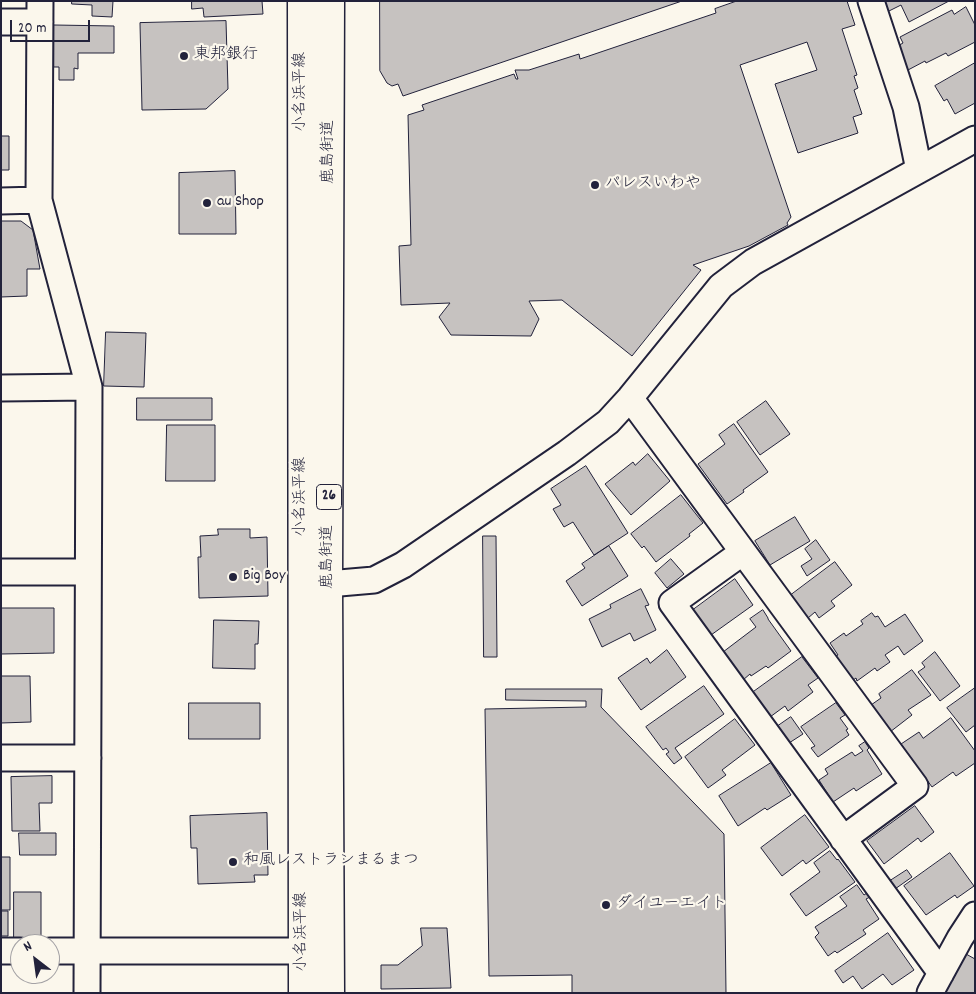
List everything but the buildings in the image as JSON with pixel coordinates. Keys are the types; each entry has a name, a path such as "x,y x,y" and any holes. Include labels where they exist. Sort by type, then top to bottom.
{"main road":[{"name":"小名浜平線","path":"302,1 303,993"},
{"name":"鹿島街道","path":"330,1 328,584 330,993"}],"street":[{"path":"871,1 906,107 919,170"},
{"path":"1,22 40,11 39,200 89,387 87,993"},
{"path":"328,584 374,580 403,565 567,453 608,422 630,398 721,286 752,262 975,139"},
{"path":"1,201 39,200"},
{"path":"1,388 89,387"},
{"path":"630,398 915,786 843,839"},
{"path":"743,552 672,604 843,839 936,983 960,938 975,915"},
{"path":"1,572 88,572"},
{"path":"1,758 88,758"},
{"path":"60,951 330,951"}],"place":[{"name":"東邦銀行","path":"184,56"},
{"name":"パレスいわや","path":"595,185"},
{"name":"au Shop","path":"207,203"},
{"name":"Big Boy","path":"233,577"},
{"name":"和風レストランまるまつ","path":"233,862"},
{"name":"ダイユーエイト","path":"606,905"}]}
